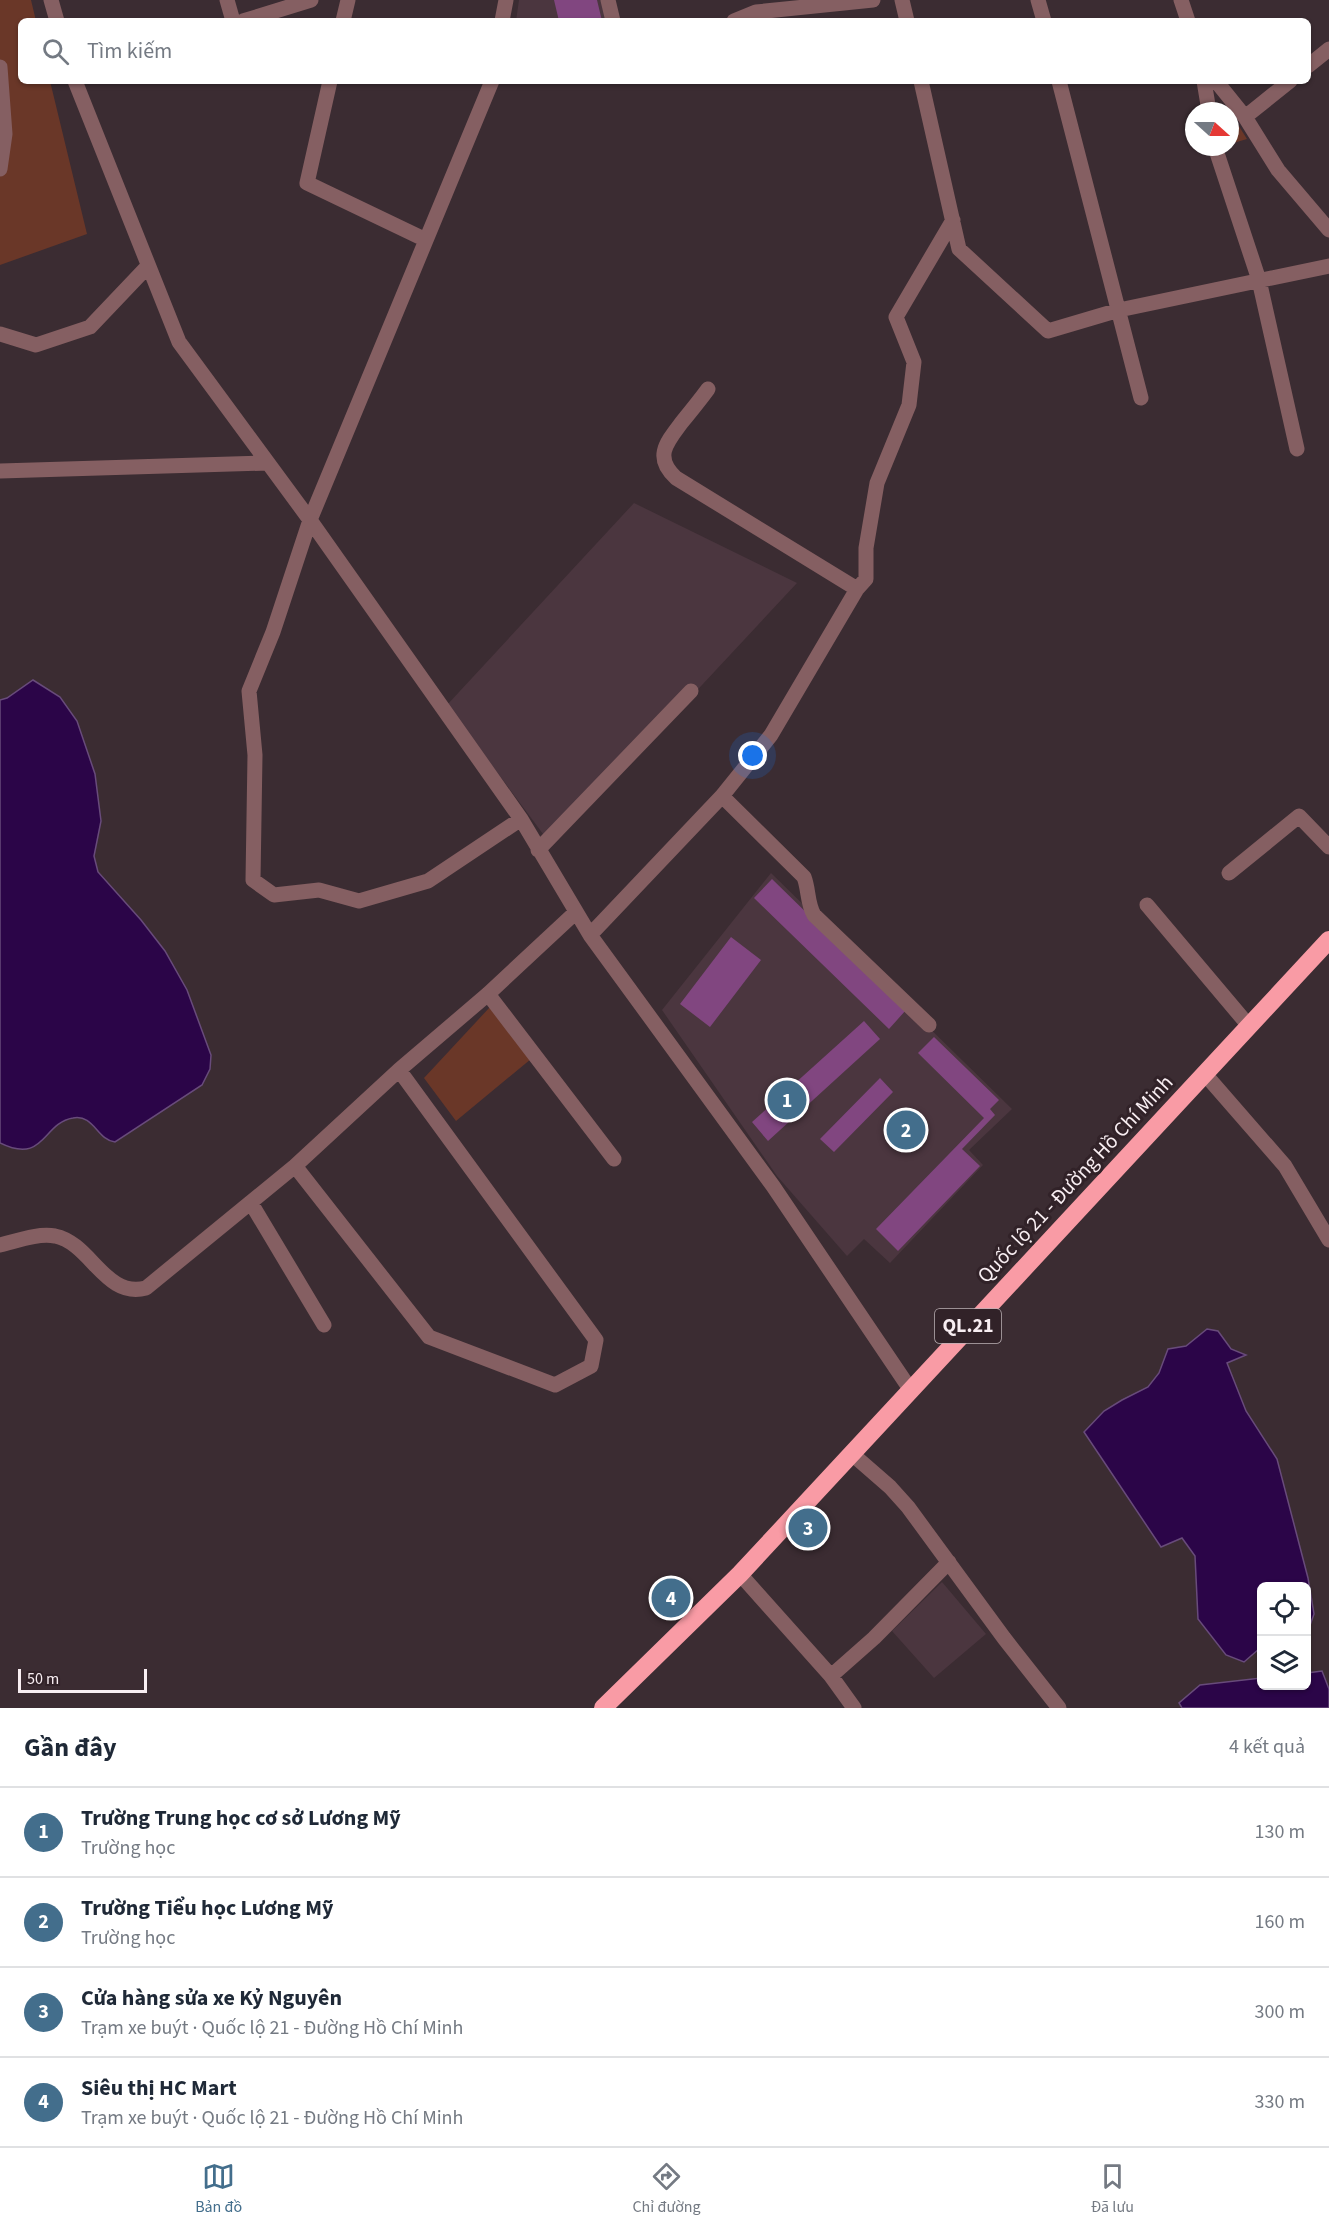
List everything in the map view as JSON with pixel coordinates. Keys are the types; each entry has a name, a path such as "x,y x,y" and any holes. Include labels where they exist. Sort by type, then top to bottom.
{"highway":[{"name":"Quốc lộ 21 - Đường Hồ Chí Minh","path":"603,1708 740,1574 1329,940"}],"street":[{"path":"51,0 56,18"},
{"path":"227,0 232,18"},
{"path":"253,18 310,0"},
{"path":"345,18 348,0"},
{"path":"503,18 506,0"},
{"path":"608,0 612,18"},
{"path":"738,18 755,6 873,0"},
{"path":"902,0 906,18"},
{"path":"1038,0 1043,18"},
{"path":"1181,0 1187,18"},
{"path":"1311,64 1329,50"},
{"path":"0,67 5,134 0,169"},
{"path":"76,84 179,342 310,520 521,819 590,935 773,1186 910,1389"},
{"path":"329,84 307,183 426,240"},
{"path":"491,84 310,520 273,632 249,691 255,755 253,880 273,895 319,890 359,901 428,881 521,819"},
{"path":"922,84 959,249 1048,331 1119,310 1329,266"},
{"path":"1060,84 1141,398"},
{"path":"1204,84 1208,102"},
{"path":"1218,84 1245,117 1278,170 1329,230"},
{"path":"1245,117 1286,84"},
{"path":"1218,156 1259,280 1297,449"},
{"path":"590,935 722,796 771,735 857,590 866,579 866,548 877,483 909,405 914,362 896,317 952,220"},
{"path":"0,334 36,345 90,327 148,266"},
{"path":"708,389 666,443 664,461 668,470 676,478 857,590"},
{"path":"0,471 268,463"},
{"path":"538,850 691,691"},
{"path":"722,796 804,877 809,904 814,915 929,1025"},
{"path":"1229,873 1299,816 1329,847"},
{"path":"1147,906 1248,1026"},
{"path":"0,1245 43,1235 55,1236 69,1241 117,1286 135,1291 146,1288 295,1166 399,1070 488,994 576,912"},
{"path":"488,994 614,1159"},
{"path":"295,1166 429,1337 555,1385 591,1366 596,1340 399,1070"},
{"path":"1204,1073 1285,1166 1329,1240"},
{"path":"251,1203 324,1325"},
{"path":"850,1453 890,1487 908,1507 1004,1638 1059,1708"},
{"path":"831,1676 874,1638 949,1562"},
{"path":"740,1574 831,1676 854,1708"}],"shaded area":[{"path":"0,0 31,0 35,18 18,18 18,84 51,84 87,234 0,265"},
{"path":"519,0 603,0 607,18 516,18"},
{"path":"1239,126 1247,139 1239,141"},
{"path":"634,503 797,583 552,846 447,705"},
{"path":"33,680 60,697 77,721 95,774 101,821 94,856 98,872 165,951 187,990 211,1055 210,1069 202,1085 115,1142 104,1137 86,1120 73,1118 63,1121 35,1146 26,1149 0,1143 0,700 7,698"},
{"path":"771,873 1012,1109 969,1150 983,1165 890,1263 864,1239 847,1256 777,1176 662,1010"},
{"path":"490,1007 531,1059 456,1121 424,1078"},
{"path":"1207,1329 1218,1331 1231,1349 1246,1355 1227,1363 1246,1411 1277,1459 1308,1578 1309,1582 1257,1582 1257,1651 1244,1662 1226,1655 1198,1619 1195,1556 1182,1538 1161,1547 1084,1432 1104,1411 1148,1387 1159,1373 1168,1349 1186,1346"},
{"path":"942,1582 986,1634 934,1678 892,1631"},
{"path":"1311,1596 1314,1614 1311,1623"},
{"path":"1322,1671 1329,1689 1329,1708 1182,1708 1179,1703 1200,1685 1257,1678 1257,1690 1311,1690 1311,1672"}],"building":[{"path":"554,0 597,0 601,18 558,18"},
{"path":"772,879 906,1010 889,1029 754,898"},
{"path":"731,937 761,960 710,1027 680,1004"},
{"path":"864,1021 880,1039 768,1141 752,1122"},
{"path":"934,1037 999,1100 990,1109 995,1115 962,1149 980,1166 898,1251 876,1229 984,1118 918,1053"},
{"path":"880,1078 893,1092 834,1152 820,1139"}],"place":[{"name":"Trường Trung học cơ sở Lương Mỹ","path":"787,1100"},
{"name":"Trường Tiểu học Lương Mỹ","path":"906,1130"},
{"name":"Cửa hàng sửa xe Kỷ Nguyên","path":"808,1528"},
{"name":"Siêu thị HC Mart","path":"671,1598"}]}
